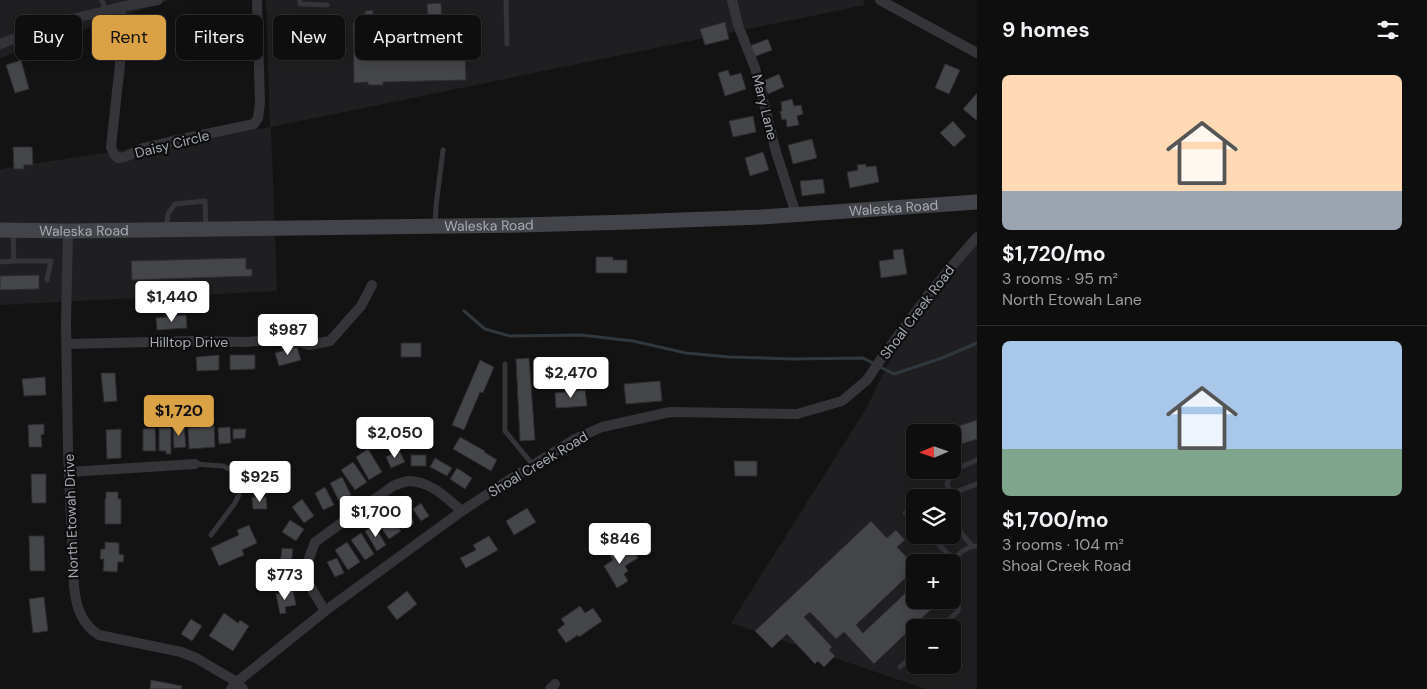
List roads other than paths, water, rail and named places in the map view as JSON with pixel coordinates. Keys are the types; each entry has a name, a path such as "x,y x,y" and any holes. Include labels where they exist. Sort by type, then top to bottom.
{"main road":[{"name":"Waleska Road","path":"6,230 165,230 639,222 761,217 977,202"}],"street":[{"path":"0,44 52,24 158,0"},
{"name":"Daisy Circle","path":"121,7 120,64 111,147 118,158 125,157 143,148 254,124 258,118 260,102 257,0"},
{"name":"Mary Lane","path":"732,0 738,25 755,68 776,152 796,214"},
{"path":"880,0 977,53"},
{"name":"North Etowah Drive","path":"68,231 66,344 69,472 75,594 80,615 92,631 99,635 181,652 196,658 237,687"},
{"name":"Shoal Creek Road","path":"237,687 324,611 462,512 533,465 575,440 602,427 670,412 797,414 842,401 867,380 946,273 977,238"},
{"name":"Hilltop Drive","path":"66,344 196,341 247,342 276,339 294,340 309,344 330,341 361,306 372,284"},
{"path":"69,472 195,464"},
{"path":"324,611 308,582 307,564 315,542 393,486 407,481 433,487 462,512"}],"lane":[{"path":"102,0 105,11"},
{"path":"300,0 300,4 327,5"},
{"path":"506,0 507,44"},
{"path":"435,226 443,150"},
{"path":"165,230 168,214 175,204 205,201 206,229"},
{"path":"6,230 14,262"},
{"path":"0,262 51,261 47,280"},
{"path":"505,364 505,431 533,465"},
{"path":"948,489 947,483 956,469 977,460"},
{"path":"195,464 223,466 234,471 242,488 235,503 211,535"},
{"path":"961,491 977,484"},
{"path":"958,554 974,546 961,533"},
{"path":"936,544 946,554"},
{"path":"950,619 958,609"},
{"path":"900,667 906,661"}],"waterway":[{"path":"464,311 485,329 510,336 581,335 633,341 686,353 729,357 792,359 863,358 894,374 942,358 977,343"}]}
